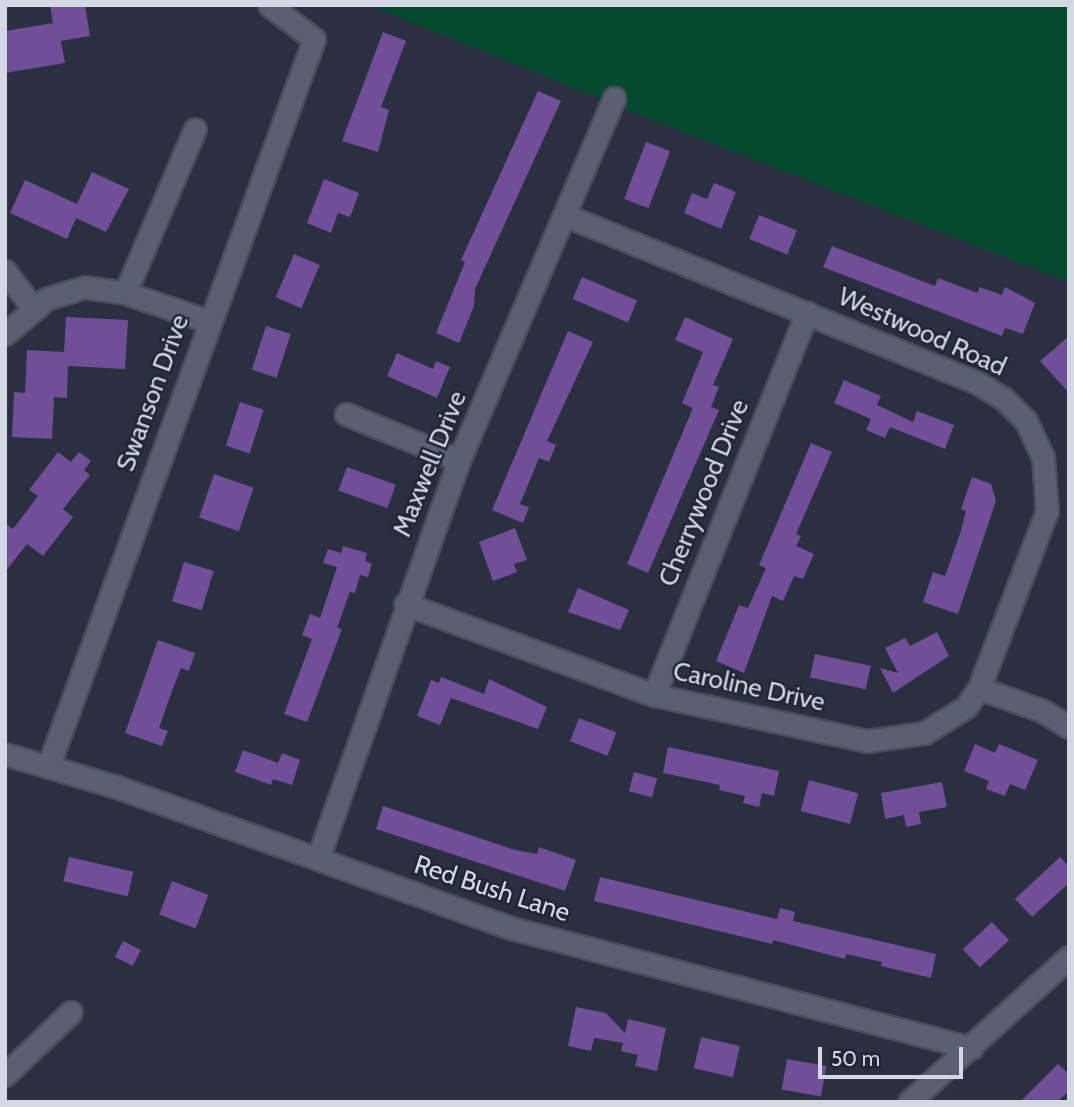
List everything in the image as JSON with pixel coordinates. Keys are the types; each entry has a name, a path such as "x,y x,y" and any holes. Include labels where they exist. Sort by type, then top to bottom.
{"street":[{"name":"Swanson Drive","path":"48,767 208,321 314,39 269,5"},
{"name":"Maxwell Drive","path":"318,858 405,604 459,460 614,98"},
{"path":"125,293 195,130"},
{"name":"Westwood Road","path":"564,215 990,389 1015,408 1036,438 1047,475 1047,511 979,688"},
{"path":"5,271 33,308"},
{"path":"5,334 33,308 72,289 101,287 208,321"},
{"name":"Cherrywood Drive","path":"654,695 807,312"},
{"path":"346,414 459,460"},
{"name":"Caroline Drive","path":"405,604 654,695 866,741 888,741 939,726 966,707 979,688"},
{"path":"979,688 1043,711 1069,727"},
{"name":"Red Bush Lane","path":"5,754 318,858 507,927 971,1048"},
{"path":"909,1102 1069,957"},
{"path":"5,1075 71,1012"}],"green space":[{"path":"369,5 1069,5 1069,282 673,128"}],"building":[{"path":"50,5 85,5 90,36 61,41 65,63 5,73 5,31 53,23"},
{"path":"383,32 406,41 381,107 389,110 378,152 342,141"},
{"path":"538,91 561,101 475,289 474,306 459,343 436,333 465,262 461,260"},
{"path":"646,142 670,151 648,208 624,199"},
{"path":"92,172 129,189 106,232 76,218 67,239 10,213 25,180 77,204"},
{"path":"324,179 359,193 350,217 338,213 331,233 307,223"},
{"path":"714,183 736,192 721,229 684,213 692,193 707,199"},
{"path":"759,215 797,230 787,254 749,239"},
{"path":"832,246 935,286 938,278 977,293 980,287 1002,295 1005,287 1035,303 1023,334 1005,328 1002,336 823,267"},
{"path":"294,254 320,265 301,308 276,297"},
{"path":"582,277 637,300 628,323 573,299"},
{"path":"66,317 128,320 125,369 68,366 67,398 54,397 52,439 12,437 14,392 25,393 27,350 64,352"},
{"path":"685,317 733,339 713,385 719,387 711,407 719,410 648,573 627,564 693,408 682,403 703,352 675,340"},
{"path":"266,326 291,334 277,378 252,370"},
{"path":"568,331 593,342 547,441 556,445 549,462 539,458 520,504 529,507 523,523 492,510"},
{"path":"1069,336 1069,393 1040,361"},
{"path":"397,353 433,369 436,361 450,367 437,398 387,376"},
{"path":"844,380 881,396 877,405 913,422 917,411 954,425 945,449 890,427 885,438 866,430 871,419 834,403"},
{"path":"240,402 264,410 250,453 226,446"},
{"path":"811,443 832,452 796,534 801,536 796,546 814,554 803,579 794,576 783,601 772,596 744,673 716,661 739,605 748,608 766,568 759,565"},
{"path":"58,452 71,462 79,452 91,461 84,470 90,475 63,509 73,517 43,556 27,544 5,572 5,523 13,529 38,496 29,490"},
{"path":"347,467 396,485 387,508 338,490"},
{"path":"214,474 254,488 239,531 199,517"},
{"path":"972,477 991,484 996,501 958,614 923,602 933,572 945,576 961,531 966,511 961,509"},
{"path":"515,528 527,560 514,564 517,572 493,581 479,542"},
{"path":"343,546 367,553 365,561 372,564 368,577 360,575 355,593 350,592 337,628 342,629 307,722 284,714 312,639 302,635 310,614 320,618 337,567 323,563 328,549 341,553"},
{"path":"184,562 214,571 202,610 172,601"},
{"path":"578,588 629,610 620,630 568,612"},
{"path":"937,632 949,656 893,693 880,668 898,673 885,648 905,638 910,646"},
{"path":"158,640 195,653 189,671 181,668 173,688 159,728 168,731 162,746 125,733"},
{"path":"815,654 871,666 866,689 810,677"},
{"path":"441,677 484,694 489,679 547,707 538,729 451,698 440,725 417,716 431,680 439,683"},
{"path":"579,718 616,732 607,756 570,741"},
{"path":"975,744 995,753 999,744 1038,760 1025,790 1010,784 1005,796 986,789 989,781 964,771"},
{"path":"668,747 779,771 774,796 762,793 759,807 743,803 745,796 719,790 720,785 663,773"},
{"path":"243,750 278,763 282,753 300,760 292,785 273,779 271,785 235,772"},
{"path":"634,772 657,778 652,798 629,791"},
{"path":"809,780 858,793 850,824 801,811"},
{"path":"942,782 947,807 919,812 921,824 906,827 904,815 885,819 881,793"},
{"path":"383,806 515,850 537,854 539,847 576,860 565,891 376,829"},
{"path":"69,857 133,872 128,896 63,881"},
{"path":"1060,857 1069,867 1069,883 1032,917 1015,899"},
{"path":"600,877 777,919 780,908 795,912 793,921 936,954 931,978 881,966 882,962 846,954 845,959 773,940 772,944 594,901"},
{"path":"172,881 208,895 196,929 159,915"},
{"path":"992,922 1009,940 980,968 963,949"},
{"path":"123,941 141,950 133,966 115,957"},
{"path":"576,1007 606,1013 625,1033 628,1019 666,1028 657,1071 635,1066 638,1055 621,1051 623,1043 594,1038 591,1051 568,1046"},
{"path":"701,1037 740,1046 733,1077 694,1068"},
{"path":"787,1059 826,1066 821,1096 782,1090"},
{"path":"1058,1064 1069,1074 1069,1091 1057,1102 1020,1102"}]}
